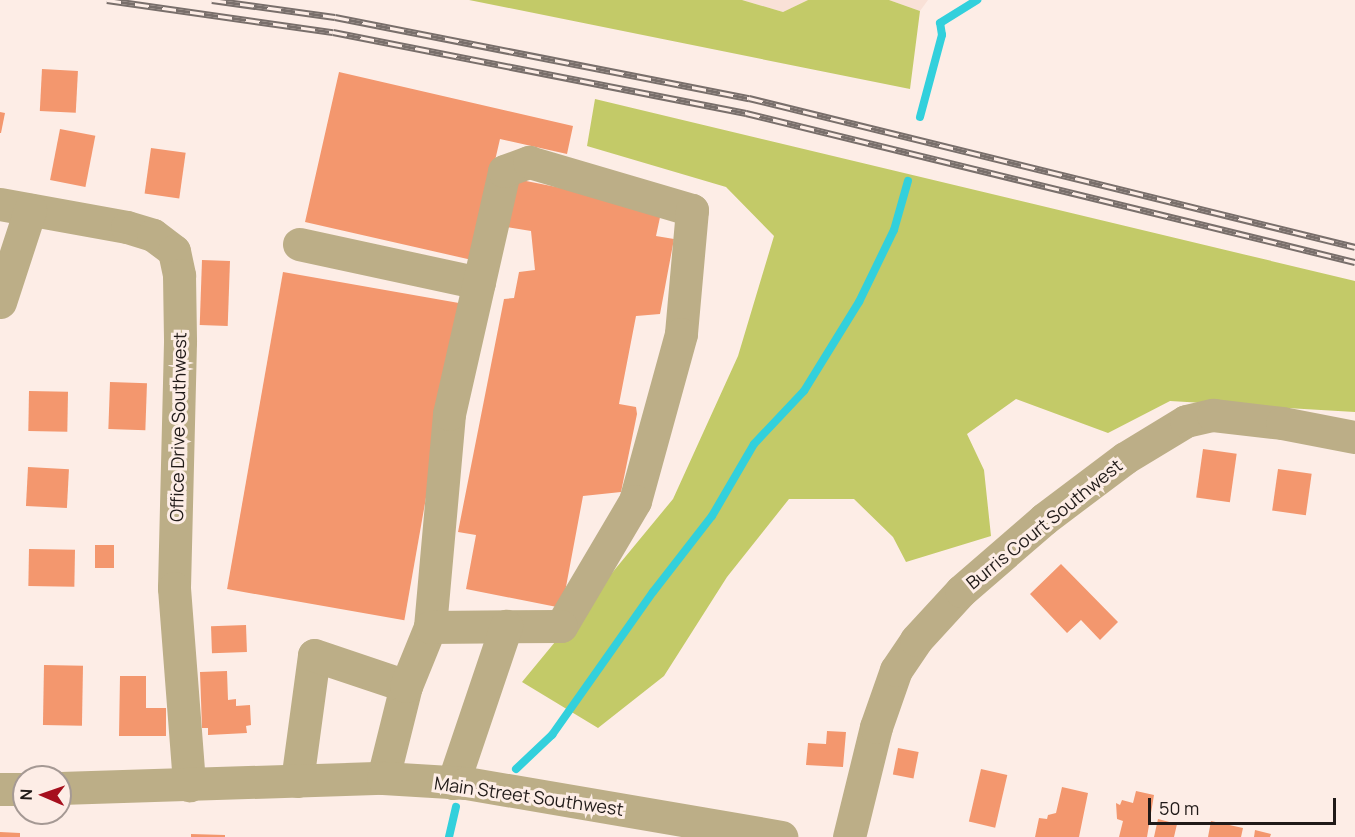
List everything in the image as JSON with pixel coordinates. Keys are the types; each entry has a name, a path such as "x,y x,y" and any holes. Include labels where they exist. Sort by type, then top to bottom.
{"street":[{"path":"383,778 406,686 430,627 449,414 504,171 529,162 692,210 681,334 635,501 561,626 430,627"},
{"path":"0,302 15,207"},
{"name":"Office Drive Southwest","path":"15,207 128,227 153,235 174,251 179,275 180,342 174,588 189,785"},
{"path":"299,244 479,283"},
{"name":"Burris Court Southwest","path":"849,837 876,727 896,670 916,640 961,591 1044,519 1125,458 1186,421 1213,415 1282,423 1355,437"},
{"path":"453,783 506,626"},
{"path":"297,781 314,655 406,686"},
{"name":"Main Street Southwest","path":"72,788 383,778 453,783 735,832 781,837"}],"shaded area":[{"path":"742,0 808,0 783,12"},
{"path":"889,0 928,0 920,11"}],"green space":[{"path":"469,0 742,0 783,12 808,0 889,0 920,11 910,89"},
{"path":"595,99 1355,281 1355,412 1170,401 1108,433 1016,399 967,434 984,470 991,536 906,562 893,537 854,499 789,499 727,577 664,676 598,728 522,682 673,499 738,356 774,236 726,187 587,146"}],"building":[{"path":"42,69 78,71 76,113 40,111"},
{"path":"339,72 573,126 567,154 500,139 472,260 305,222"},
{"path":"0,112 5,113 1,133 0,133"},
{"path":"60,129 95,136 85,187 50,180"},
{"path":"151,148 186,153 179,198 145,194"},
{"path":"516,179 662,208 656,236 674,239 660,314 636,316 619,404 636,407 637,414 621,492 583,496 562,608 466,589 476,535 458,532 504,299 514,298 519,272 535,270 531,231 507,227"},
{"path":"202,260 230,261 228,326 200,325"},
{"path":"283,272 460,303 404,620 227,589"},
{"path":"110,382 147,383 145,430 108,429"},
{"path":"29,391 68,392 67,432 28,431"},
{"path":"1203,449 1237,454 1230,502 1196,498"},
{"path":"28,467 69,469 67,508 26,506"},
{"path":"1278,469 1312,474 1306,515 1272,511"},
{"path":"95,545 114,545 114,568 95,568"},
{"path":"29,549 75,550 74,587 28,586"},
{"path":"1061,564 1118,622 1100,640 1081,620 1067,633 1030,594"},
{"path":"246,625 247,652 212,653 211,626"},
{"path":"44,665 83,666 82,726 43,725"},
{"path":"227,671 228,700 236,699 236,706 250,705 251,725 246,726 247,733 208,735 208,728 202,728 200,672"},
{"path":"120,676 146,676 146,708 166,708 166,736 119,736"},
{"path":"827,731 846,732 843,767 806,765 808,743 826,744"},
{"path":"898,748 919,752 913,779 893,775"},
{"path":"981,769 1007,775 995,828 969,822"},
{"path":"1062,787 1088,793 1079,837 1035,837 1039,818 1047,819 1048,815 1056,813"},
{"path":"1136,791 1154,795 1147,837 1119,837 1123,821 1117,819 1116,803 1120,805 1122,800 1133,803"},
{"path":"1158,819 1177,824 1174,837 1154,837"},
{"path":"1211,821 1243,828 1241,837 1208,837"},
{"path":"1255,830 1271,834 1270,837 1254,837"},
{"path":"0,832 20,833 20,837 0,837"},
{"path":"191,834 225,835 225,837 191,837"}],"waterway":[{"path":"920,117 942,35 940,23 977,0"},
{"path":"516,769 552,735 653,592 712,516 754,444 804,391 859,302 894,230 908,181"},
{"path":"449,837 456,807"}],"railway":[{"path":"107,0 333,32 746,113 1355,262"},
{"path":"212,0 335,17 749,98 1355,247"}]}
